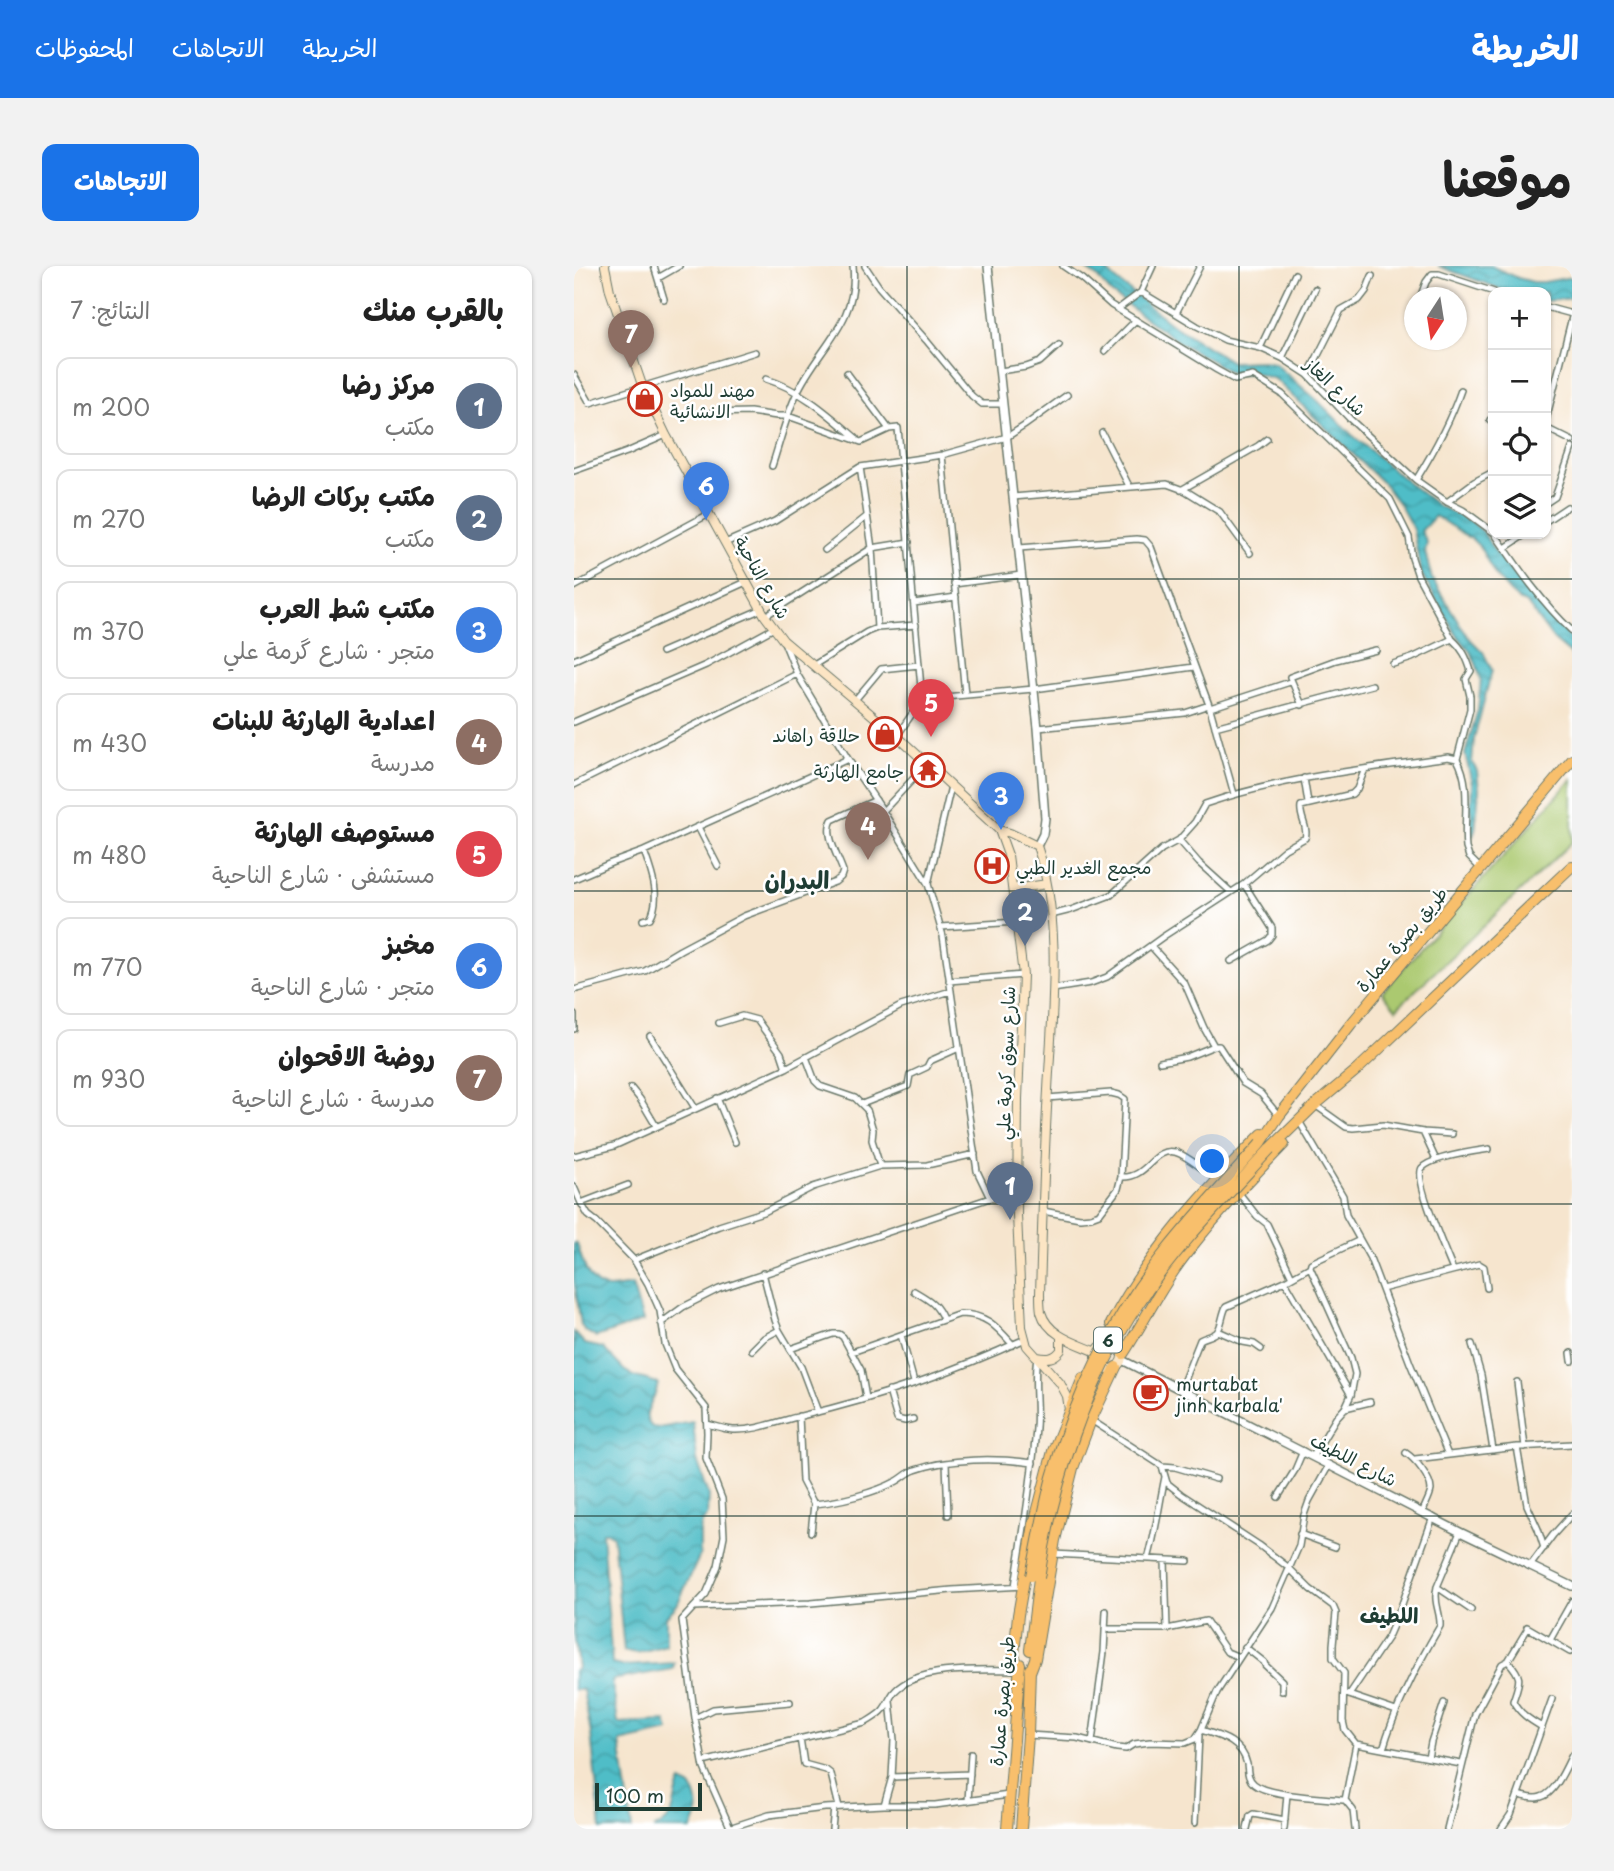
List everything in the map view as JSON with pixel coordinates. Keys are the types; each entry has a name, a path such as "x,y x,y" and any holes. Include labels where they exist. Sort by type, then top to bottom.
{"highway":[{"name":"طريق بصرة عمارة","path":"1007,1829 1046,1500 1080,1397 1101,1353 1136,1292 1166,1251 1266,1146 1279,1116 1350,1024 1572,760"},
{"name":"6","path":"1266,1146 1299,1121 1368,1059 1572,866"},
{"path":"1279,1116 1175,1228 1135,1281 1074,1397 1053,1451 1020,1586 1014,1654 1024,1671 1035,1659 1060,1518 1073,1468 1097,1407 1154,1302 1183,1258 1295,1133 1299,1121"},
{"path":"1074,1397 1083,1393 1091,1395 1095,1398 1097,1407"},
{"name":"طريق بصرة عمارة","path":"1021,1829 1028,1735 1024,1671"}],"main road":[{"name":"شارع الناحية","path":"605,266 610,290 642,385 666,435 774,628 783,640 897,736 999,830"},
{"path":"999,830 1037,846 1047,884 1051,915 1053,989 1041,1312 1049,1328 1061,1336 1099,1351"},
{"name":"شارع سوق كرمة علي","path":"999,830 1013,889 1023,975 1018,1099 1017,1215 1020,1307 1027,1346 1060,1383 1067,1396 1069,1410"},
{"path":"1007,855 1015,845 1025,840"},
{"path":"1013,889 1047,884"},
{"path":"1037,1357 1048,1359 1056,1356 1061,1350 1061,1336"},
{"path":"1108,1342 1118,1345 1120,1361 1111,1369 1101,1366 1099,1351 1108,1342"}],"street":[{"path":"654,266 664,299"},
{"path":"658,278 678,266"},
{"path":"772,466 797,392 836,335 844,318 852,288 853,266"},
{"path":"865,266 879,287 972,396 982,404 1003,404"},
{"path":"988,266 1038,728 1045,818 1043,834 1037,846"},
{"path":"1063,266 1082,279 1105,301 1235,380 1253,376 1282,394 1390,499 1409,537 1418,576 1452,639 1467,657 1472,671 1466,679 1470,709 1457,759 1466,786 1466,848 1469,857 1480,868"},
{"path":"1118,309 1141,292 1153,266"},
{"path":"1176,313 1200,266"},
{"path":"1261,348 1296,274"},
{"path":"1424,287 1432,274 1439,274 1488,290"},
{"path":"1308,375 1340,310 1359,300 1366,292 1372,276"},
{"path":"1282,358 1315,289"},
{"name":"شارع الغاز","path":"1141,292 1225,340 1261,348 1308,375 1350,419 1416,480 1488,529"},
{"path":"1548,413 1572,315 1551,309"},
{"path":"1105,352 1136,320"},
{"path":"1000,371 1040,362 1059,345"},
{"path":"574,375 590,403 755,352"},
{"path":"847,373 889,429"},
{"path":"766,379 814,402 861,442"},
{"path":"1416,480 1448,423 1461,390"},
{"path":"725,543 775,521 860,467 942,455 1007,437 1067,394"},
{"path":"711,413 750,412 788,416 861,442 889,429 898,429 922,699 897,736"},
{"path":"1551,430 1572,441"},
{"path":"1102,433 1129,486"},
{"path":"574,471 666,435"},
{"path":"1181,489 1267,439"},
{"path":"1551,500 1555,497 1572,448"},
{"path":"942,455 965,694"},
{"path":"860,467 872,548 877,628"},
{"path":"1447,502 1488,475"},
{"path":"1013,497 1167,484 1181,489 1220,512 1250,553"},
{"path":"1551,518 1567,507"},
{"path":"574,587 709,514"},
{"path":"825,550 866,517"},
{"name":"شارع الغاز","path":"1498,539 1527,579 1572,631"},
{"path":"1505,548 1519,539"},
{"path":"1018,548 1145,540 1151,547 1210,707 1234,794"},
{"path":"662,652 764,612 872,548 909,542"},
{"path":"954,584 1021,575"},
{"path":"574,660 746,582"},
{"path":"914,603 956,597"},
{"path":"814,665 877,628 916,625"},
{"path":"574,722 706,664 774,628"},
{"path":"1393,664 1412,659 1452,639"},
{"path":"783,640 797,674 928,884 941,927 977,1171 990,1198"},
{"path":"1302,705 1290,677 1336,660 1376,650"},
{"path":"855,700 881,669 919,665"},
{"path":"922,699 1034,689 1194,667"},
{"path":"574,785 797,674"},
{"path":"1038,728 1185,713 1290,682"},
{"path":"1215,727 1372,685"},
{"path":"1051,915 1111,895 1162,849 1179,840 1195,822 1205,804 1234,794 1304,778 1448,757 1457,759"},
{"path":"574,879 644,851 848,759"},
{"path":"883,811 927,764"},
{"path":"1053,989 1091,983 1107,976 1244,884 1285,849 1305,838 1307,834 1300,812 1301,806 1352,794 1366,769"},
{"path":"1304,778 1308,803"},
{"path":"928,884 951,786"},
{"path":"574,990 646,971 744,916 835,882 843,871 829,832 832,820 876,800"},
{"path":"698,827 718,866"},
{"path":"1179,840 1199,863 1231,892"},
{"path":"643,920 650,918 656,899 644,851"},
{"path":"1231,961 1272,935 1272,928 1244,884"},
{"path":"941,927 1016,922"},
{"path":"1151,946 1185,984 1214,1046"},
{"path":"949,981 1023,975"},
{"path":"574,1156 614,1146 786,1068 901,1006 951,991"},
{"path":"574,1015 574,1029"},
{"path":"719,1023 742,1016 757,1020 781,1053 786,1068"},
{"path":"650,1036 695,1108"},
{"path":"1160,1062 1187,1057 1219,1046 1243,1083 1261,1094 1279,1116"},
{"path":"862,1104 908,1086 909,1075 927,1067 930,1061 959,1048"},
{"path":"806,1057 815,1081 820,1086 855,1098 867,1110 880,1166"},
{"path":"631,1088 656,1126"},
{"path":"1043,1211 1080,1218 1091,1217 1099,1214 1118,1189 1125,1100 1119,1094 1111,1093 1047,1098"},
{"path":"717,1098 735,1142"},
{"path":"1315,1105 1346,1127 1383,1125 1452,1134"},
{"path":"1299,1121 1343,1196 1346,1215 1370,1258 1448,1455"},
{"path":"1423,1132 1436,1160"},
{"path":"1453,1270 1426,1200 1420,1170 1436,1160 1489,1149"},
{"path":"1121,1177 1137,1175 1157,1157 1175,1152 1218,1180"},
{"path":"634,1260 719,1226 766,1211 813,1187 880,1166 927,1165 975,1154"},
{"path":"581,1203 628,1185"},
{"path":"574,1187 588,1215 634,1260 660,1311 665,1344 675,1369 706,1408 706,1458 722,1499 724,1536 718,1566 706,1594 682,1620 704,1768 729,1828 769,1815 836,1807 935,1805 1009,1796"},
{"path":"662,1323 683,1307 719,1289 990,1198 1018,1193"},
{"path":"1239,1193 1267,1224 1292,1276"},
{"path":"1180,1391 1200,1340 1218,1331 1226,1307 1285,1281 1310,1267 1311,1263 1360,1240"},
{"path":"1382,1289 1482,1265 1487,1288"},
{"path":"1310,1267 1351,1358 1355,1374 1345,1408 1313,1456"},
{"path":"763,1273 779,1330 801,1367 818,1412"},
{"path":"1285,1281 1351,1395"},
{"path":"914,1291 938,1308 943,1320"},
{"path":"852,1352 960,1314 974,1314 995,1324 1013,1345"},
{"path":"752,1350 764,1338 779,1330"},
{"path":"1218,1331 1261,1349"},
{"path":"790,1349 833,1334 843,1337 861,1370 866,1398"},
{"path":"901,1335 914,1382"},
{"path":"707,1424 733,1430 758,1428 818,1412 889,1391 991,1355 1025,1339"},
{"path":"1472,1344 1481,1375 1493,1450"},
{"path":"694,1607 811,1603 1020,1586 1037,1401 1037,1357"},
{"name":"شارع اللطيف","path":"1120,1361 1572,1586"},
{"path":"1517,1382 1527,1505 1544,1548"},
{"path":"889,1391 897,1419 913,1419"},
{"path":"1345,1408 1370,1402"},
{"path":"799,1416 802,1481 814,1504 811,1532"},
{"path":"1091,1420 1162,1466 1216,1479"},
{"path":"1415,1459 1572,1444"},
{"path":"1278,1497 1303,1451"},
{"path":"1406,1453 1415,1459 1431,1486 1423,1511"},
{"path":"814,1504 854,1496 895,1482 913,1471 946,1463 1014,1460 1032,1463"},
{"path":"946,1463 948,1515"},
{"path":"1028,1735 1077,1738 1126,1749 1134,1744 1185,1743 1195,1739 1216,1692 1272,1608 1299,1546 1309,1501 1329,1465"},
{"path":"1162,1466 1167,1483 1289,1568 1310,1589 1333,1606 1336,1613 1333,1658 1344,1673 1346,1694 1343,1721 1345,1731 1356,1744 1461,1764"},
{"path":"1149,1559 1165,1477"},
{"path":"1530,1566 1572,1514"},
{"path":"1346,1694 1388,1637 1433,1517"},
{"path":"1383,1749 1413,1673 1440,1626 1435,1595 1460,1532"},
{"path":"1300,1534 1335,1547"},
{"path":"1053,1554 1188,1561"},
{"path":"1165,1560 1167,1629"},
{"path":"1437,1587 1471,1610"},
{"path":"1550,1640 1572,1601"},
{"path":"1092,1742 1104,1652 1106,1611"},
{"path":"1105,1629 1167,1629 1206,1621 1227,1652 1239,1657"},
{"path":"1447,1829 1475,1714 1526,1627 1570,1652"},
{"path":"1245,1647 1282,1681 1282,1691"},
{"path":"1508,1661 1519,1675 1520,1683 1513,1701 1515,1705 1525,1717 1542,1727"},
{"path":"703,1762 865,1723 882,1712 895,1691 922,1676 960,1669 1024,1671"},
{"path":"1346,1694 1396,1711"},
{"path":"1501,1829 1511,1815 1552,1699"},
{"path":"884,1805 892,1777 894,1740 890,1700"},
{"path":"695,1717 713,1709 790,1702"},
{"path":"1428,1758 1444,1703"},
{"path":"1200,1732 1234,1742 1247,1762 1248,1776 1260,1788 1287,1794 1345,1800 1353,1810 1355,1829"},
{"path":"1195,1823 1200,1732"},
{"path":"800,1738 804,1764 831,1773 836,1807 832,1829"},
{"path":"1345,1800 1356,1744"},
{"path":"968,1801 971,1754"},
{"path":"1518,1795 1536,1798 1549,1793 1572,1755"},
{"path":"892,1777 970,1774"},
{"path":"1284,1829 1287,1794"},
{"path":"1247,1829 1252,1814 1285,1820"}],"green space":[{"path":"1572,779 1572,842 1396,1009 1382,992"}],"water":[{"path":"1082,266 1102,266 1173,325 1232,362 1274,363 1406,481 1438,506 1472,522 1484,533 1506,566 1572,640 1572,655 1554,640 1527,604 1510,592 1495,575 1480,547 1473,540 1435,516 1421,531 1427,542 1425,552 1432,579 1468,637 1483,652 1492,670 1474,739 1472,762 1477,771 1479,790 1473,836 1470,835 1472,783 1465,754 1478,709 1481,680 1472,654 1456,634 1421,573 1413,529 1400,505 1382,482 1275,379 1254,373 1229,372 1180,343 1111,293 1097,277"},
{"path":"1438,266 1491,266 1533,282 1572,277 1572,298 1551,300 1551,287 1495,287"},
{"path":"574,1243 577,1244 587,1272 596,1283 609,1288 632,1285 643,1321 596,1337 585,1331 581,1325 574,1279"},
{"path":"574,1332 585,1344 603,1348 624,1370 636,1377 658,1383 647,1414 652,1427 693,1422 697,1460 709,1495 708,1515 700,1531 700,1555 677,1605 666,1617 666,1645 637,1653 624,1651 613,1536 602,1532 612,1664 622,1666 674,1663 673,1669 612,1680 618,1723 666,1721 669,1731 620,1742 632,1829 601,1829 591,1734 583,1690 574,1690 574,1671 578,1668 574,1627"},
{"path":"681,1782 692,1787 696,1798 698,1808 695,1824 692,1829 653,1829 671,1814"}],"place":[{"name":"روضة الاقحوان","path":"631,368"},
{"name":"مهند للمواد الانشائية","path":"645,399"},
{"name":"مخبز","path":"706,520"},
{"name":"حلاقة راهاند","path":"885,734"},
{"name":"مستوصف الهارثة","path":"931,737"},
{"name":"جامع الهارثة","path":"928,770"},
{"name":"مكتب شط العرب","path":"1001,830"},
{"name":"اعدادية الهارثة للبنات","path":"868,860"},
{"name":"مجمع الغدير الطبي","path":"992,866"},
{"name":"مكتب بركات الرضا","path":"1025,946"},
{"name":"مركز رضا","path":"1010,1220"},
{"name":"murtabat jinh karbala'","path":"1151,1393"}],"district":[{"name":"البدران","path":"797,879"},
{"name":"اللطيف","path":"1389,1614"}]}
